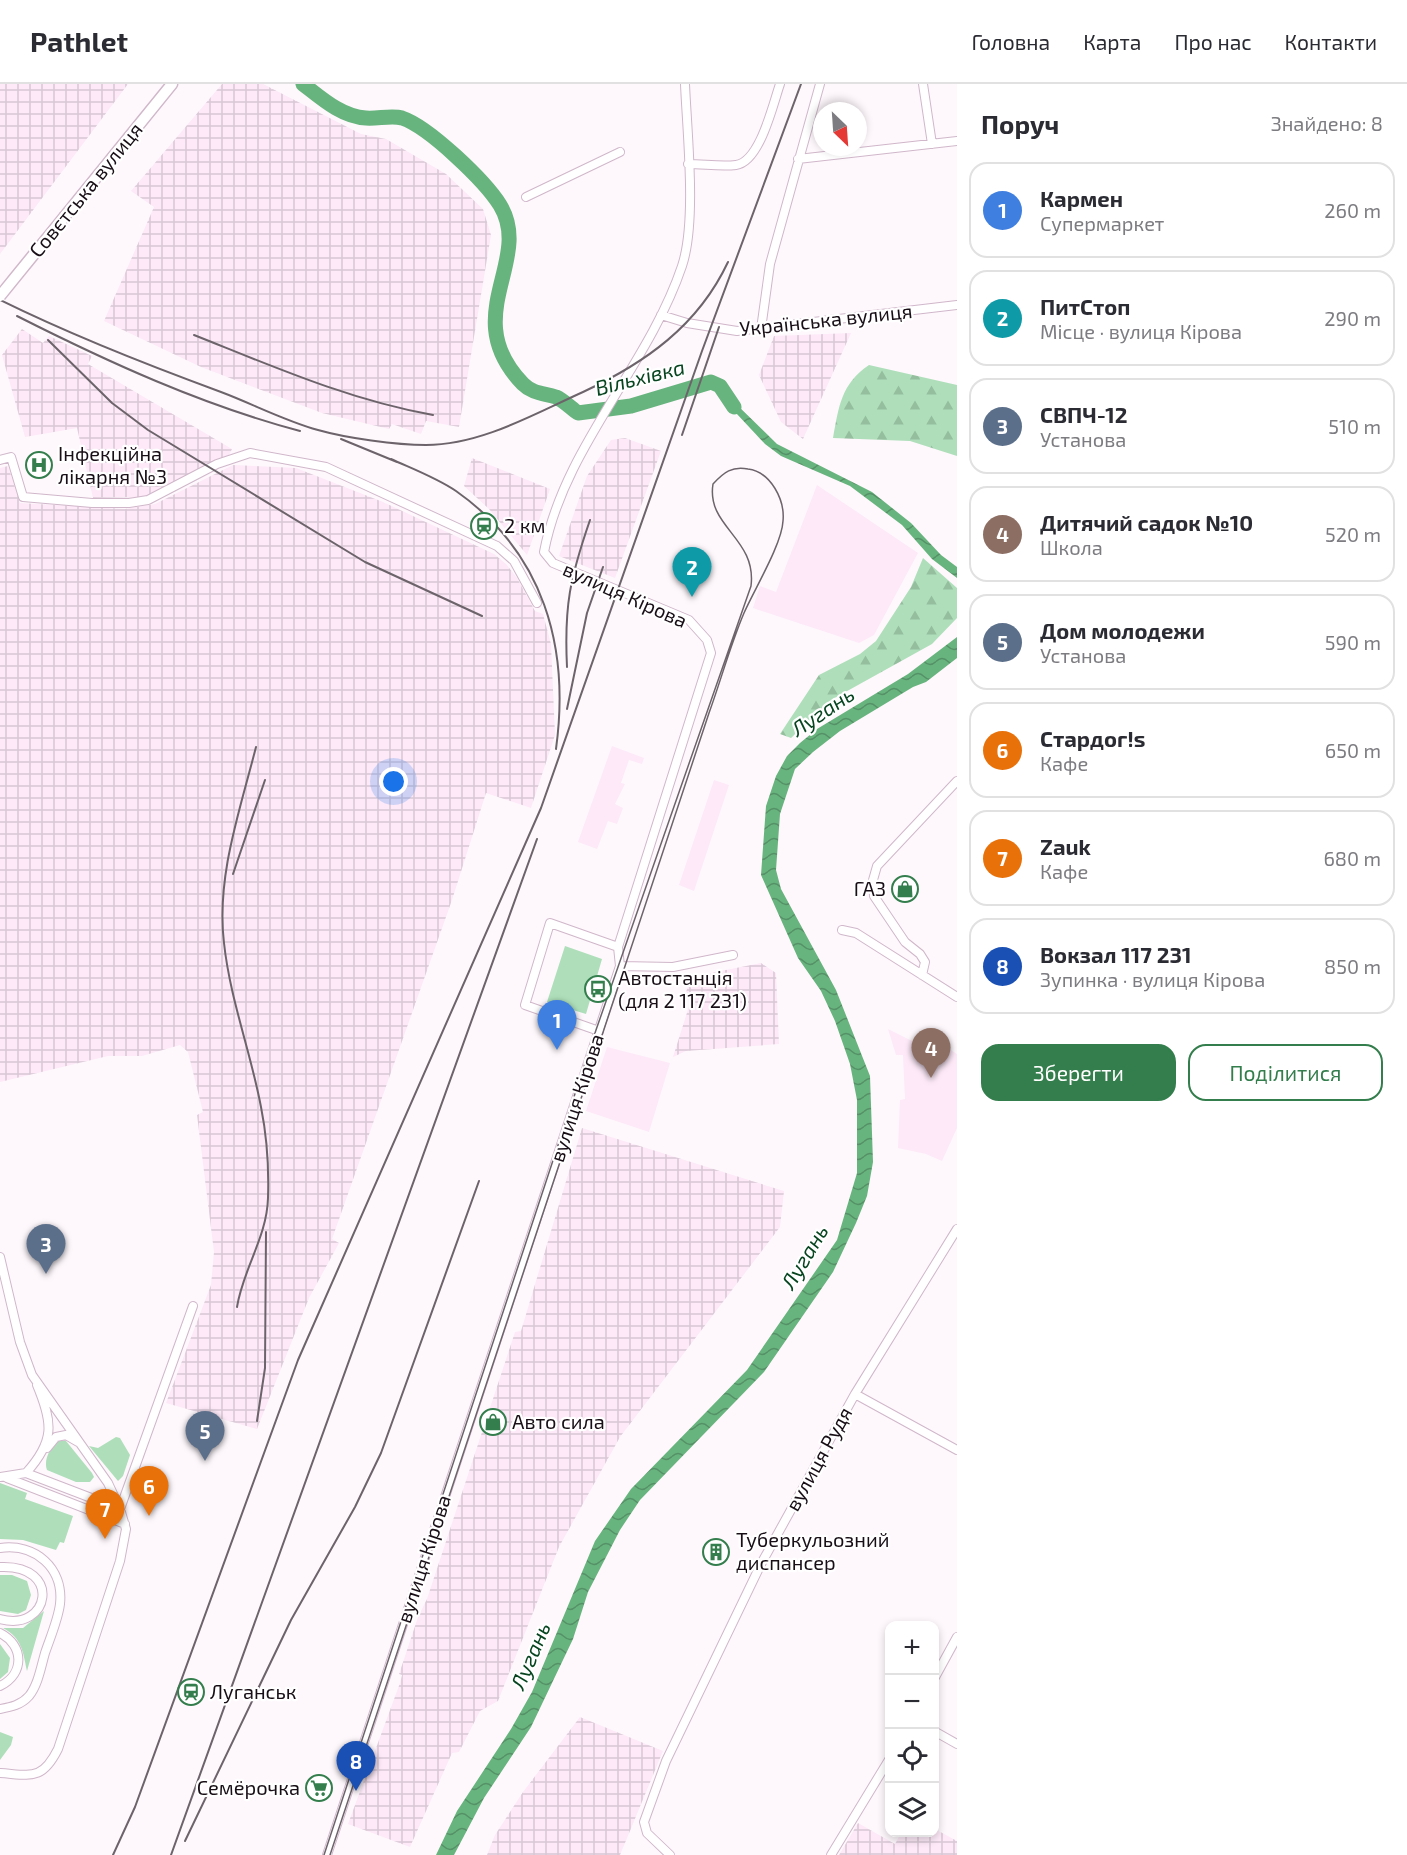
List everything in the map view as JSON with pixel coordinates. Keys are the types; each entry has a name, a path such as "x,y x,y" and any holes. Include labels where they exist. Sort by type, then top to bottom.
{"main road":[{"name":"Совєтська вулиця","path":"0,296 172,84"}],"street":[{"path":"661,315 684,253 688,231 685,84"},
{"path":"688,164 739,165 748,158 756,150 780,84"},
{"path":"761,329 770,264 820,84"},
{"path":"923,84 932,144"},
{"path":"798,159 957,141"},
{"path":"526,197 620,152"},
{"name":"Українська вулиця","path":"661,315 687,323 737,331 957,305"},
{"name":"вулиця Кірова","path":"327,1855 620,966 618,947 711,653 707,640 689,620 553,564 544,552 548,533 565,486 617,392 637,364 661,315"},
{"path":"0,460 11,457 23,497 92,503 148,500 218,464 250,453 326,467 497,546 514,561 537,603"},
{"path":"922,975 925,962 920,954 905,942 874,896 873,880 877,866 882,860 957,781"},
{"path":"599,1031 525,1005 550,923 618,947"},
{"path":"842,930 856,933 957,997"},
{"path":"620,966 673,967 733,955"},
{"name":"вулиця Рудя","path":"670,1855 647,1833 644,1822 666,1761 761,1564 855,1394 957,1229"},
{"path":"0,1257 20,1342 49,1413 50,1428 45,1450"},
{"path":"120,1509 193,1306"},
{"path":"0,1773 25,1776 40,1773 50,1764 58,1749 120,1561 125,1524 108,1483 32,1375"},
{"path":"855,1394 957,1450"},
{"path":"26,1473 56,1437 66,1435 80,1442"},
{"path":"3,1478 26,1473 120,1509"},
{"path":"3,1478 125,1524"},
{"path":"0,1548 24,1548 38,1554 49,1564 57,1577 60,1606 35,1685 21,1702 0,1708"},
{"path":"0,1567 15,1566 32,1572 41,1587 42,1596 36,1612 29,1617 13,1622 2,1619"},
{"path":"0,1633 14,1644 19,1661 13,1677 0,1686"},
{"path":"936,1675 957,1637"},
{"path":"939,1734 957,1744"},
{"path":"831,1855 885,1766"}],"shaded area":[{"path":"0,84 128,84 0,254"},
{"path":"222,84 263,84 361,134 386,139 446,174 483,209 491,235 459,427 426,421 421,434 392,424 389,429 322,413 201,367 104,321 154,207 131,191"},
{"path":"22,329 43,343 49,336 92,356 88,364 232,449 228,457 213,462 144,497 93,498 77,428 25,437 2,355"},
{"path":"851,333 803,439 781,422 759,375 774,336"},
{"path":"625,438 661,451 615,578 559,556 587,476 611,440"},
{"path":"472,458 550,489 527,555 489,509 464,486"},
{"path":"233,465 296,468 383,502 494,554 506,564 517,578 535,611 543,614 551,644 555,735 531,808 486,793 452,900 332,1239 339,1243 309,1298 257,1429 166,1403 211,1285 214,1252 197,1115 203,1112 188,1052 180,1045 142,1056 108,1056 0,1082 0,468 8,466 20,503 125,509 155,504"},
{"path":"817,485 918,553 874,635 859,643 753,608 760,586 776,592"},
{"path":"612,746 644,758 642,764 629,760 621,783 625,784 615,804 623,808 617,824 608,821 597,849 578,842"},
{"path":"714,780 729,785 694,891 679,885"},
{"path":"761,963 776,973 779,1044 686,1051 673,1057 691,1000 684,998 691,977"},
{"path":"888,1029 944,1057 949,1049 957,1054 957,1128 942,1161 926,1154 898,1148 900,1100 905,1099 903,1055 896,1055"},
{"path":"607,1047 670,1063 649,1132 586,1111"},
{"path":"582,1128 784,1191 780,1227 620,1437 559,1547 498,1701 480,1711 459,1752 452,1753 410,1847 348,1824 400,1683 402,1675 399,1674 418,1617 427,1599 515,1332 521,1331"},
{"path":"580,1717 663,1751 620,1855 487,1855 495,1835 523,1792"},
{"path":"858,1823 895,1844 899,1837 939,1837 939,1831 957,1841 957,1855 839,1855"}],"green space":[{"path":"869,365 957,385 957,456 910,441 833,438 840,406 847,388 852,380"},
{"path":"923,558 957,588 957,618 932,644 831,700 791,738 780,734 819,675 860,654 876,641 911,587"},
{"path":"565,946 602,959 586,1014 547,1002"},
{"path":"116,1437 120,1438 130,1455 123,1476 118,1481 89,1446 98,1448"},
{"path":"60,1440 66,1441 92,1473 94,1477 90,1482 76,1482 47,1470 46,1462 49,1453"},
{"path":"0,1483 27,1493 25,1499 73,1516 64,1543 60,1542 56,1550 23,1540 0,1539"},
{"path":"0,1575 12,1575 27,1581 31,1595 26,1610 18,1614 0,1611"},
{"path":"44,1611 27,1671 18,1641 3,1628 23,1628"},
{"path":"0,1644 10,1658 8,1672 0,1679"},
{"path":"0,1732 13,1737 11,1745 0,1760"}],"water":[{"path":"725,389 732,400 777,444 872,492 911,523 941,555 957,567 957,578 932,559 902,525 850,486 781,456 765,444 722,398 719,392"},
{"path":"957,637 957,658 926,682 913,687 840,731 795,769 780,814 776,870 781,889 836,990 870,1076 873,1162 867,1196 856,1223 833,1272 764,1372 640,1500 620,1530 588,1592 573,1639 531,1727 484,1798 454,1855 436,1855 457,1811 511,1729 532,1692 595,1541 631,1489 747,1370 837,1240 857,1173 857,1100 850,1064 835,1021 821,991 798,958 761,875 766,806 776,776 787,756 800,743 817,729 908,674"}],"waterway":[{"name":"Вільхівка","path":"303,84 332,106 357,117 398,117 413,123 456,156 493,195 500,205 508,226 509,247 499,290 496,335 504,359 527,387 556,397 578,413 631,406 711,382 720,386 734,407"}],"tram line":[{"path":"324,1855 596,1030 751,586 751,570 747,556 717,511 713,499 713,484 733,469 756,471 770,481 782,504 783,521 778,542 744,613 730,650 330,1855"}],"railway":[{"path":"113,1855 135,1807 298,1360 541,808 702,351 801,84"},
{"path":"0,300 109,349 306,426 329,433 400,444 447,444 507,427 606,381 628,368 668,340 685,324 716,285 728,262"},
{"path":"17,316 156,381 227,409 300,431"},
{"path":"682,435 719,327"},
{"path":"194,335 341,391 371,401 433,415"},
{"path":"48,340 112,403 148,430 365,562 482,616"},
{"path":"341,439 397,462"},
{"path":"391,459 456,491 486,516 511,543 530,573 544,605 554,639 559,674 556,749"},
{"path":"567,667 570,592 590,520"},
{"path":"567,709 587,613 603,567"},
{"path":"237,1307 244,1279 264,1226 268,1198 268,1164 261,1107 227,964 222,918 226,869 256,747"},
{"path":"233,874 265,780"},
{"path":"171,1855 537,839"},
{"path":"185,1841 291,1620 355,1507 381,1453 479,1181"},
{"path":"257,1421 265,1368 266,1232"}],"place":[{"name":"Інфекційна лікарня №3","path":"39,465"},
{"name":"2 км","path":"484,526"},
{"name":"ПитСтоп","path":"692,597"},
{"name":"ГАЗ","path":"905,889"},
{"name":"Автостанція (для 2 117 231)","path":"598,989"},
{"name":"Кармен","path":"557,1050"},
{"name":"Дитячий садок №10","path":"931,1078"},
{"name":"СВПЧ-12","path":"46,1274"},
{"name":"Авто сила","path":"493,1422"},
{"name":"Дом молодежи","path":"205,1461"},
{"name":"Стардог!s","path":"149,1516"},
{"name":"Zauk","path":"105,1539"},
{"name":"Туберкульозний диспансер","path":"716,1552"},
{"name":"Луганськ","path":"191,1692"},
{"name":"Семёрочка","path":"319,1788"},
{"name":"Вокзал 117 231","path":"356,1791"}],"water label":[{"name":"Лугань","path":"823,712"},
{"name":"Лугань","path":"805,1257"},
{"name":"Лугань","path":"531,1656"}]}
